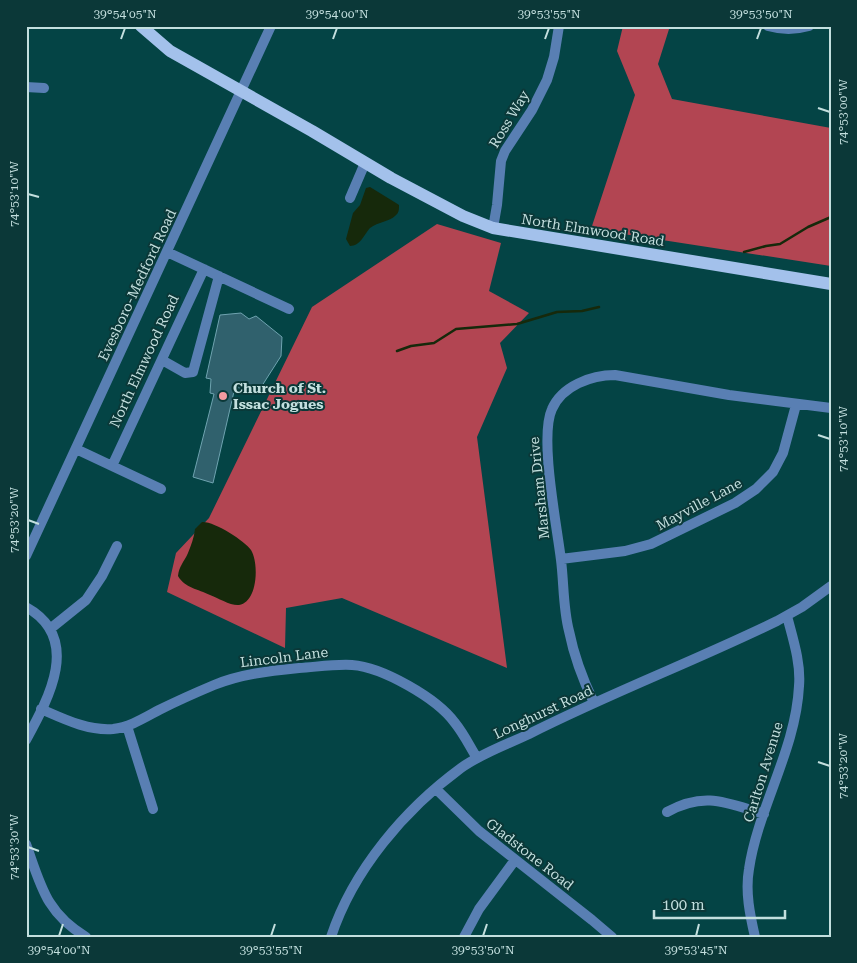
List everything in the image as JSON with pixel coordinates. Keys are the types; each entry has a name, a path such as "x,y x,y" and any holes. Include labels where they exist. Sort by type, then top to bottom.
{"main road":[{"name":"North Elmwood Road","path":"141,26 170,51 365,163 463,216 493,228 831,284"}],"street":[{"name":"Evesboro-Medford Road","path":"26,556 271,26"},
{"name":"Ross Way","path":"493,228 498,205 500,161 532,110 542,90 551,68 559,26"},
{"path":"768,26 797,29 809,26"},
{"path":"26,87 44,88"},
{"path":"350,198 365,163"},
{"path":"167,252 290,309"},
{"name":"North Elmwood Road","path":"112,466 204,269"},
{"path":"162,360 185,373 193,372 219,276"},
{"name":"Marsham Drive","path":"594,703 581,676 569,632 565,608 561,559 550,477 547,429 552,408 558,399 575,386 593,378 615,376 730,395 831,408"},
{"name":"Mayville Lane","path":"561,559 625,551 651,544 736,504 756,489 773,472 785,448 796,404"},
{"path":"76,448 161,489"},
{"path":"50,629 86,600 102,576 117,546"},
{"name":"Longhurst Road","path":"331,937 364,870 390,835 436,789 462,767 477,758 594,703 787,616 831,586"},
{"path":"26,607 40,617 50,629 57,645 58,656 54,680 26,740"},
{"name":"Carlton Avenue","path":"755,937 748,898 748,869 793,725 800,685 798,661 787,616"},
{"name":"Lincoln Lane","path":"41,709 84,726 105,729 127,726 197,692 232,678 290,669 352,665 388,676 422,694 441,708 456,723 477,758"},
{"path":"127,726 153,809"},
{"name":"Gladstone Road","path":"436,789 470,824 612,937"},
{"path":"667,812 689,803 707,800 726,802 764,814"},
{"path":"26,844 29,858 48,903 66,923 86,937"},
{"path":"464,937 479,909 515,860"}],"shaded area":[{"path":"623,26 670,26 658,64 672,99 831,128 831,266 591,229 635,95 617,51"},
{"path":"370,187 399,205 398,211 393,218 370,228 359,242 350,246 346,239 353,213 360,205 366,188"},
{"path":"437,224 501,243 489,291 529,313 500,343 507,368 477,437 507,668 342,598 286,608 285,648 167,592 176,553 209,518 312,307"},
{"path":"202,522 229,532 248,546 254,556 256,572 253,590 250,597 239,605 228,603 188,586 178,576 188,553 195,529"}],"building":[{"name":"Church of St. Issac Jogues","path":"241,313 249,319 256,316 282,337 281,356 258,392 235,387 213,483 193,477 214,394 210,393 211,379 206,378 220,315"}],"waterway":[{"path":"744,252 780,244 808,227 831,217"},
{"path":"397,351 411,346 434,343 456,329 517,324 557,312 582,311 599,307"}],"place":[{"name":"Church of St. Issac Jogues","path":"223,396"}]}
